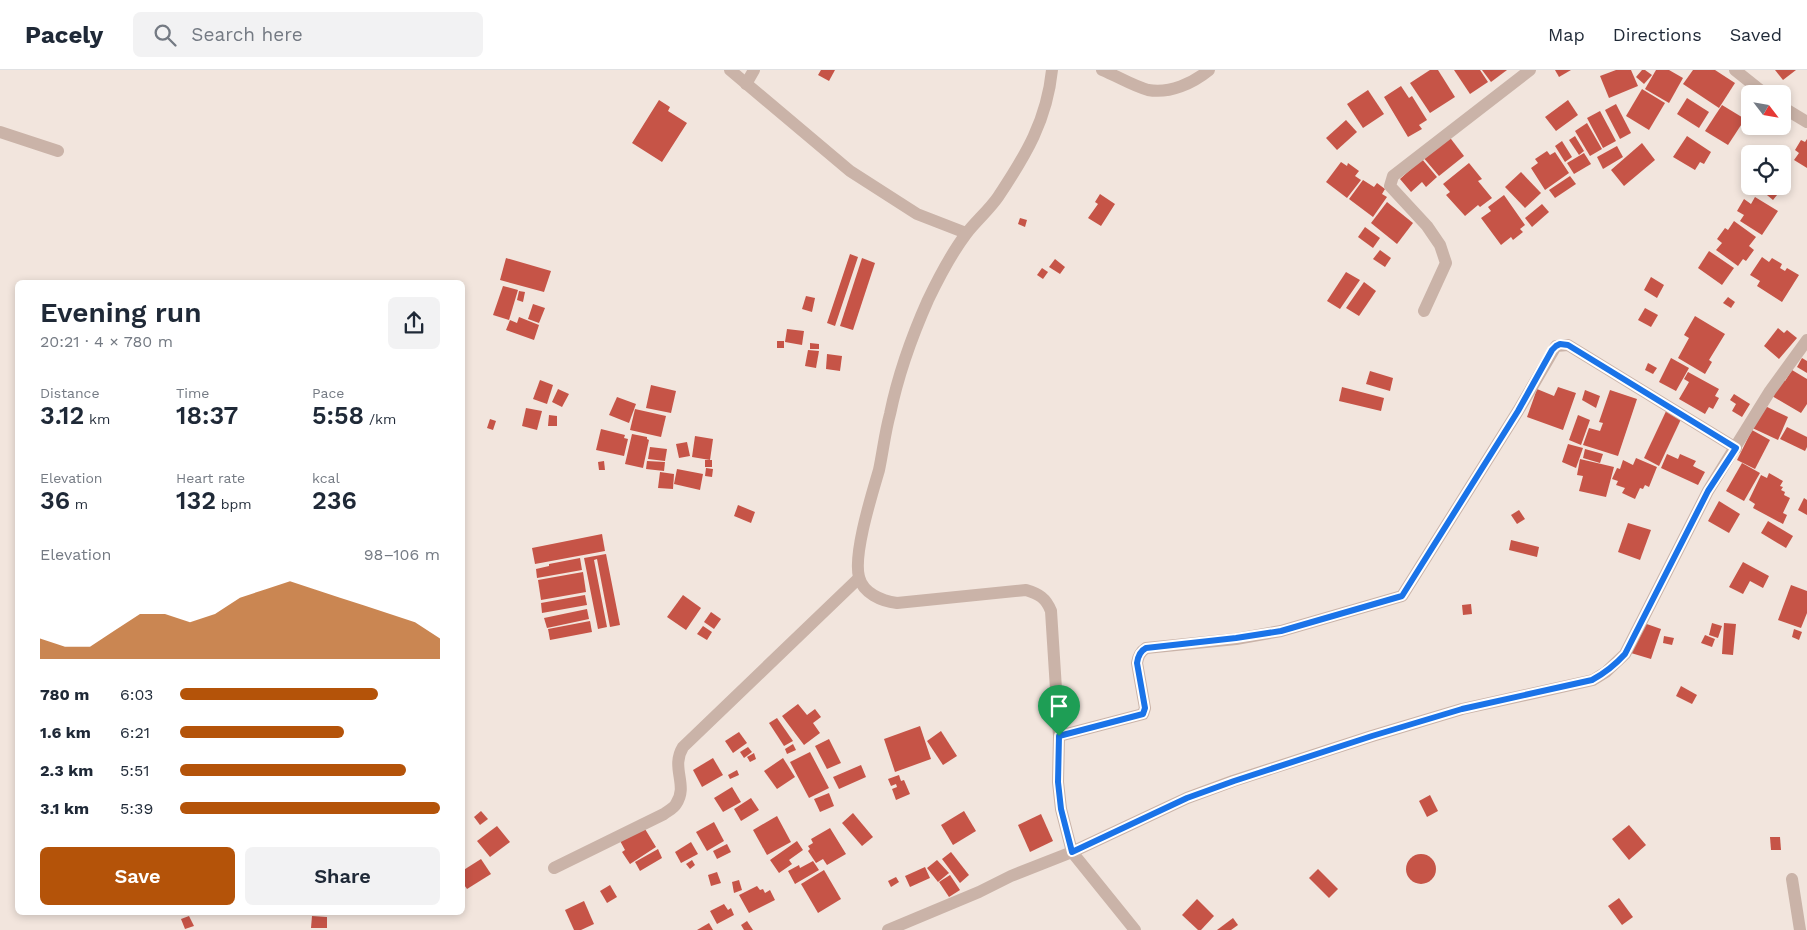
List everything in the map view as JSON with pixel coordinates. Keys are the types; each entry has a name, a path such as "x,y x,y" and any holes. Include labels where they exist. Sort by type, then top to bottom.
{"street":[{"path":"730,70 850,171 917,214 966,233"},
{"path":"746,84 754,70"},
{"path":"1052,70 1050,94 1036,134 997,198 966,233 945,266 928,300 904,362 890,413 857,566 859,578 869,592 879,599 897,603 1015,590 1026,590 1042,596 1047,602 1051,611 1059,736 1058,782 1061,809 1072,852 1135,930"},
{"path":"1102,70 1148,90 1162,91 1178,88 1199,78 1209,70"},
{"path":"1424,311 1446,263 1440,245 1427,226 1390,186 1391,180 1393,176 1530,70"},
{"path":"1735,70 1754,85"},
{"path":"1791,112 1807,122"},
{"path":"0,132 58,151"},
{"path":"888,930 979,892 1011,876 1072,852 1187,798 1234,781 1444,714 1592,680 1606,672 1625,654 1708,491 1770,391 1807,340"},
{"path":"1059,736 1143,714 1145,708 1137,663 1138,656 1146,648 1281,631 1402,596 1518,411 1556,346 1568,345 1736,448"},
{"path":"554,868 664,814 676,805 681,793 681,781 677,764 683,746 859,578"},
{"path":"1792,879 1800,930"}],"building":[{"path":"821,70 835,70 829,81 818,75"},
{"path":"1430,70 1438,70 1455,97 1430,113 1410,83"},
{"path":"1454,70 1480,70 1488,82 1470,94"},
{"path":"1482,70 1507,70 1491,82"},
{"path":"1555,70 1571,70 1559,77"},
{"path":"1616,70 1631,70 1638,86 1609,98 1600,76"},
{"path":"1642,70 1652,75 1644,84 1636,77"},
{"path":"1656,70 1669,70 1683,78 1669,103 1645,89"},
{"path":"1693,70 1715,70 1735,83 1719,108 1683,84"},
{"path":"1775,70 1796,70 1783,80"},
{"path":"1401,86 1409,98 1412,96 1427,120 1419,125 1422,129 1408,137 1384,97"},
{"path":"1642,89 1665,103 1649,130 1626,116"},
{"path":"1368,90 1384,114 1363,128 1347,104"},
{"path":"1687,98 1709,112 1699,128 1677,114"},
{"path":"659,100 670,107 668,111 687,123 662,162 632,143"},
{"path":"1568,100 1578,115 1556,131 1545,117"},
{"path":"1616,104 1631,133 1620,139 1605,110"},
{"path":"1722,105 1741,117 1741,125 1728,145 1705,131"},
{"path":"1600,111 1616,141 1603,148 1587,118"},
{"path":"1346,120 1357,132 1337,150 1326,138"},
{"path":"1587,123 1602,149 1590,156 1575,131"},
{"path":"1448,135 1464,156 1439,176 1422,156"},
{"path":"1575,136 1584,151 1579,155 1569,140"},
{"path":"1687,136 1711,152 1704,164 1700,162 1695,170 1673,157"},
{"path":"1807,139 1807,168 1794,160 1799,153 1795,150 1801,140 1805,142"},
{"path":"1562,141 1572,157 1565,162 1555,146"},
{"path":"1642,143 1655,160 1624,186 1611,170"},
{"path":"1617,146 1623,157 1603,169 1597,157"},
{"path":"1547,151 1550,155 1555,152 1569,173 1545,190 1531,168 1538,163 1535,159"},
{"path":"1584,153 1591,164 1574,174 1567,163"},
{"path":"1422,159 1437,177 1426,187 1422,182 1411,192 1400,179"},
{"path":"1341,162 1347,166 1348,163 1359,171 1355,176 1361,180 1347,198 1326,182"},
{"path":"1469,163 1482,179 1478,181 1492,198 1480,207 1478,205 1465,216 1446,195 1450,192 1443,184"},
{"path":"1521,172 1541,193 1525,208 1505,187"},
{"path":"1570,176 1576,184 1555,198 1549,190"},
{"path":"1363,180 1374,187 1377,183 1385,189 1382,194 1387,197 1373,217 1349,199"},
{"path":"1100,194 1115,204 1101,226 1088,218 1098,204 1095,202"},
{"path":"1504,195 1525,225 1520,229 1523,232 1513,240 1511,237 1501,245 1481,218 1491,211 1488,207"},
{"path":"1767,195 1777,195 1773,200"},
{"path":"1755,197 1778,211 1762,235 1740,221 1744,215 1737,211 1744,199 1751,204"},
{"path":"1387,202 1413,223 1397,244 1371,223"},
{"path":"1542,204 1549,212 1532,227 1525,218"},
{"path":"1020,218 1027,220 1025,227 1018,224"},
{"path":"1734,221 1756,237 1749,246 1754,250 1746,261 1743,259 1738,266 1716,250 1722,243 1717,239 1725,228 1728,230"},
{"path":"1365,227 1380,238 1373,248 1358,237"},
{"path":"1380,250 1391,258 1385,267 1373,259"},
{"path":"1709,251 1734,268 1722,285 1698,268"},
{"path":"850,254 858,257 835,326 827,323"},
{"path":"1762,257 1769,262 1772,258 1782,264 1780,268 1785,271 1787,268 1799,275 1782,302 1757,286 1760,281 1750,275"},
{"path":"506,258 551,271 544,292 500,280"},
{"path":"862,258 875,263 853,330 840,326"},
{"path":"1055,259 1065,267 1060,274 1049,267"},
{"path":"1042,268 1048,272 1043,279 1037,275"},
{"path":"1346,272 1360,280 1340,309 1327,301"},
{"path":"1651,277 1664,285 1657,298 1644,290"},
{"path":"1364,282 1376,291 1359,316 1346,308"},
{"path":"503,286 518,290 509,320 493,315"},
{"path":"519,291 525,292 523,302 517,300"},
{"path":"806,296 815,298 812,312 802,309"},
{"path":"1728,297 1735,302 1731,308 1723,303"},
{"path":"533,304 545,308 539,323 528,319"},
{"path":"1645,308 1658,315 1651,327 1638,320"},
{"path":"1695,316 1725,334 1709,360 1712,362 1705,374 1678,358 1689,338 1684,335"},
{"path":"519,317 539,325 534,340 506,330 510,320 517,323"},
{"path":"1778,328 1784,333 1787,330 1797,338 1779,359 1764,346"},
{"path":"787,329 804,331 802,345 785,342"},
{"path":"777,341 784,341 784,348 777,348"},
{"path":"810,343 819,344 819,349 810,349"},
{"path":"808,350 819,351 816,368 805,366"},
{"path":"827,354 842,356 840,371 826,369"},
{"path":"1671,358 1689,368 1676,391 1659,382"},
{"path":"1802,358 1807,361 1807,373 1797,367"},
{"path":"1648,363 1657,368 1653,374 1645,370"},
{"path":"1792,370 1807,379 1807,404 1801,413 1772,396 1782,379 1785,381"},
{"path":"1370,371 1393,378 1390,391 1366,384"},
{"path":"1688,372 1719,389 1715,396 1719,398 1713,409 1709,407 1705,414 1679,399 1689,382 1684,379"},
{"path":"540,380 553,385 547,404 533,399"},
{"path":"651,385 676,391 671,413 646,408"},
{"path":"1342,387 1384,398 1381,411 1339,401"},
{"path":"1558,387 1576,393 1563,430 1527,417 1537,389 1554,396"},
{"path":"558,389 569,394 562,407 552,402"},
{"path":"1585,390 1600,396 1596,408 1582,400"},
{"path":"1610,390 1637,399 1618,456 1583,445 1589,428 1600,431 1603,423 1599,422"},
{"path":"1734,394 1750,404 1742,417 1732,411 1736,404 1730,400"},
{"path":"617,397 636,404 629,423 609,415"},
{"path":"1759,403 1788,417 1778,440 1748,426"},
{"path":"1668,407 1683,415 1659,466 1644,458"},
{"path":"526,408 542,411 537,430 522,426"},
{"path":"635,409 666,416 661,437 630,430"},
{"path":"549,415 557,416 557,426 548,426"},
{"path":"1578,415 1590,420 1581,445 1569,440"},
{"path":"490,419 496,421 493,430 487,428"},
{"path":"1787,427 1807,437 1805,451 1780,439"},
{"path":"601,429 625,435 624,438 628,439 624,456 596,450"},
{"path":"1752,430 1770,440 1755,469 1737,460"},
{"path":"632,434 647,437 649,440 643,468 625,464"},
{"path":"695,436 713,439 710,460 692,457"},
{"path":"687,442 690,456 679,458 676,444"},
{"path":"1568,444 1583,448 1576,468 1562,462"},
{"path":"650,447 667,449 665,461 648,459"},
{"path":"1585,449 1603,454 1600,463 1583,458"},
{"path":"1667,454 1678,459 1680,454 1696,461 1693,466 1705,472 1698,485 1661,468"},
{"path":"1636,458 1657,467 1649,487 1645,485 1643,489 1640,488 1635,499 1622,493 1625,488 1616,485 1618,481 1612,479 1617,468 1620,469 1623,460 1633,465"},
{"path":"1580,459 1614,467 1606,497 1579,491 1583,476 1577,475"},
{"path":"705,460 712,460 712,467 705,467"},
{"path":"604,461 605,470 599,470 598,462"},
{"path":"647,461 665,462 664,471 646,469"},
{"path":"1742,463 1760,473 1744,501 1726,491"},
{"path":"706,468 713,469 712,477 705,476"},
{"path":"677,469 703,474 700,490 674,484"},
{"path":"660,472 674,474 673,489 658,488"},
{"path":"1769,473 1783,481 1780,486 1783,487 1781,490 1785,492 1784,495 1790,498 1783,513 1787,515 1783,524 1753,508 1755,504 1749,500 1761,475 1767,478"},
{"path":"1804,498 1807,500 1807,515 1798,510"},
{"path":"1719,501 1740,514 1729,533 1708,521"},
{"path":"738,505 755,512 751,523 734,516"},
{"path":"1519,510 1525,519 1517,524 1511,515"},
{"path":"1768,521 1793,536 1786,548 1761,533"},
{"path":"1628,523 1651,530 1640,560 1618,552"},
{"path":"602,534 605,551 535,564 532,548"},
{"path":"1511,540 1539,547 1537,557 1509,550"},
{"path":"606,554 620,625 610,627 597,559 594,560 607,627 598,629 584,558"},
{"path":"580,558 582,570 537,578 536,569 549,566 549,564"},
{"path":"1743,562 1769,576 1763,588 1750,581 1743,594 1729,587"},
{"path":"583,572 586,592 541,600 538,580"},
{"path":"1791,585 1807,591 1807,613 1801,628 1778,620"},
{"path":"585,595 587,605 542,613 541,603"},
{"path":"683,595 701,608 686,630 667,617"},
{"path":"1471,604 1472,614 1463,615 1462,605"},
{"path":"587,609 589,619 547,628 544,618"},
{"path":"711,612 721,619 714,629 704,622"},
{"path":"590,621 592,632 550,640 548,629"},
{"path":"1641,622 1661,629 1651,659 1631,653"},
{"path":"1712,623 1722,626 1718,638 1709,635"},
{"path":"1724,623 1736,624 1733,655 1722,654"},
{"path":"703,626 712,632 707,640 697,634"},
{"path":"1794,629 1802,632 1799,640 1792,637"},
{"path":"1705,635 1715,639 1712,647 1701,643"},
{"path":"1664,636 1674,638 1672,645 1663,643"},
{"path":"1681,686 1697,695 1692,704 1676,696"},
{"path":"798,704 807,715 815,709 821,717 813,723 820,733 804,745 782,716"},
{"path":"777,718 793,741 784,746 769,723"},
{"path":"920,726 931,759 895,772 884,739"},
{"path":"941,731 957,756 943,765 927,741"},
{"path":"739,732 747,743 733,753 725,741"},
{"path":"829,739 841,763 827,769 815,746"},
{"path":"793,744 796,750 787,754 785,749"},
{"path":"748,747 752,752 744,758 740,752"},
{"path":"810,752 829,788 809,798 790,762"},
{"path":"754,753 756,759 750,762 747,757"},
{"path":"713,758 723,775 702,787 693,770"},
{"path":"783,758 795,777 777,789 764,771"},
{"path":"861,765 866,777 839,789 833,777"},
{"path":"737,770 739,775 730,779 728,775"},
{"path":"899,775 901,781 904,780 910,794 896,800 892,789 897,787 896,784 891,786 888,779"},
{"path":"732,787 741,802 723,812 714,798"},
{"path":"829,793 834,806 820,812 814,799"},
{"path":"1430,795 1438,811 1427,817 1419,801"},
{"path":"751,798 759,810 741,821 734,809"},
{"path":"481,811 488,819 480,825 474,817"},
{"path":"964,811 976,831 953,845 941,825"},
{"path":"853,813 873,837 862,846 842,823"},
{"path":"1041,814 1053,841 1030,852 1018,825"},
{"path":"777,816 791,842 767,855 753,830"},
{"path":"714,822 724,841 707,851 696,832"},
{"path":"642,824 656,847 630,864 622,852 625,850 619,839"},
{"path":"1629,825 1646,845 1629,860 1612,839"},
{"path":"497,826 510,842 490,857 477,841"},
{"path":"830,828 846,854 827,865 823,859 816,863 808,851 810,849 808,846 813,843 811,839"},
{"path":"1770,837 1780,837 1781,850 1771,850"},
{"path":"797,841 803,850 789,860 792,864 779,873 770,860"},
{"path":"691,842 698,854 681,863 675,852"},
{"path":"727,844 731,852 717,859 713,851"},
{"path":"658,849 662,858 640,871 635,862"},
{"path":"951,852 969,875 960,883 942,859"},
{"path":"1421,854 1431,859 1436,869 1431,879 1421,884 1411,879 1406,869 1411,859"},
{"path":"481,859 491,874 467,889 465,886 465,869"},
{"path":"692,860 695,865 690,869 686,864"},
{"path":"937,860 949,873 938,882 927,868"},
{"path":"813,861 819,870 795,884 788,871 799,865 800,868"},
{"path":"925,867 930,878 910,887 905,876"},
{"path":"1318,869 1338,889 1329,898 1309,878"},
{"path":"824,870 841,899 818,913 801,884"},
{"path":"717,872 721,883 711,886 708,875"},
{"path":"950,875 960,890 949,897 939,882"},
{"path":"896,877 899,882 891,887 888,881"},
{"path":"739,880 742,890 734,893 732,882"},
{"path":"610,885 617,897 607,903 600,891"},
{"path":"757,886 760,890 763,889 765,893 770,890 775,900 749,913 739,895"},
{"path":"1619,898 1633,917 1622,925 1608,906"},
{"path":"1197,899 1214,916 1201,930 1198,930 1182,915"},
{"path":"584,901 594,924 581,930 574,930 565,910"},
{"path":"724,904 728,910 731,908 734,915 717,924 710,911"},
{"path":"189,916 194,926 185,929 181,919"},
{"path":"312,916 327,917 327,928 311,928"},
{"path":"1233,918 1238,925 1231,930 1217,930"},
{"path":"747,921 753,930 744,930 741,925"},
{"path":"709,923 713,930 697,930"}],"route":[{"path":"1560,344 1568,345 1736,448 1708,491 1625,654 1606,672 1592,680 1462,709 1234,781 1187,798 1072,852 1061,809 1058,782 1059,736 1143,714 1145,708 1137,663 1138,656 1146,648 1281,631 1402,596 1518,411 1552,350 1560,344"}]}
